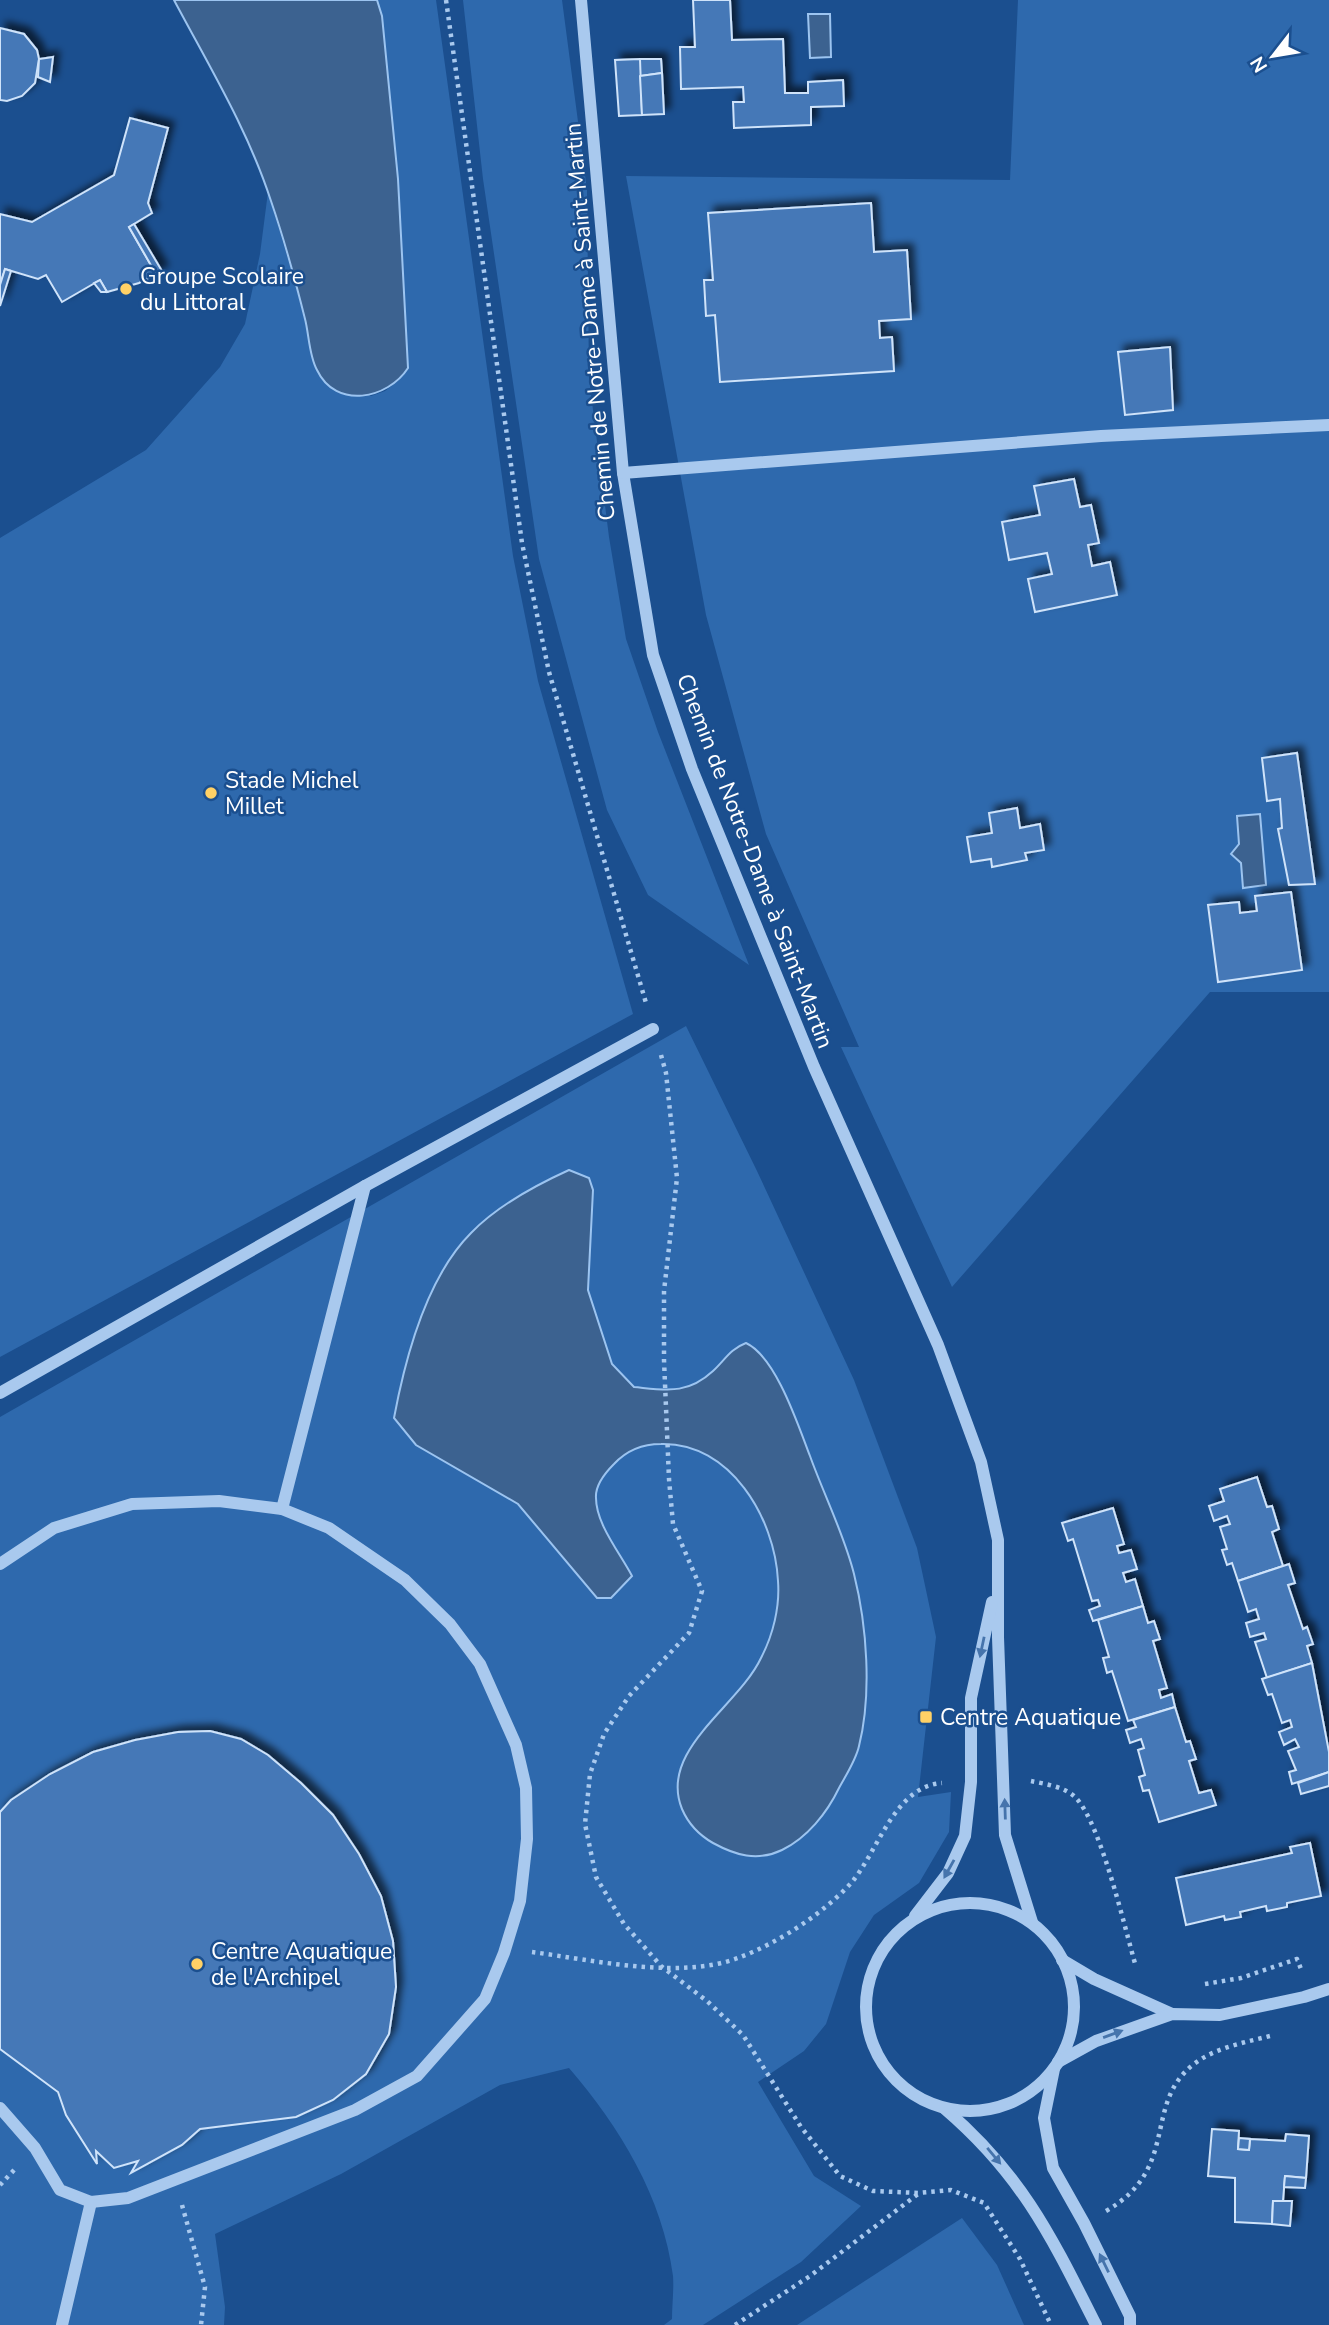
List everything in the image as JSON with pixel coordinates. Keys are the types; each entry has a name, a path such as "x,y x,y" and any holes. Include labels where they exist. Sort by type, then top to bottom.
{"street":[{"name":"Chemin de Notre-Dame à Saint-Martin","path":"581,0 623,473 644,611 667,699 692,768 814,1067 938,1345 981,1462 998,1540 1005,1835 1032,1922"},
{"path":"623,473 1101,436 1329,425"},
{"path":"0,1393 365,1186 653,1029"},
{"path":"282,1509 365,1186"},
{"path":"0,1564 54,1528 132,1504 219,1501 282,1509 329,1528 405,1580 450,1624 481,1664 516,1745 526,1788 527,1839 520,1902 485,1999 417,2076 355,2110 128,2198 90,2202 60,2190 35,2148 0,2108"},
{"name":"Chemin de Notre-Dame à Saint-Martin","path":"915,1916 948,1873 965,1836 971,1782 971,1698 997,1580"},
{"path":"1096,2325 1053,2240 1017,2182 981,2140 944,2109 908,2091 880,2061 866,2022 868,1981 884,1944 915,1916 954,1903 995,1905 1032,1922 1062,1960 1074,1991 1072,2033 1056,2066 1044,2118 1053,2168 1084,2223 1130,2316 1130,2325"},
{"path":"1062,1960 1094,1979 1172,2014"},
{"path":"944,2109 986,2111 1024,2097 1056,2066 1096,2040 1172,2014 1220,2015 1329,1989"},
{"path":"62,2325 90,2202"}],"path":[{"path":"446,0 522,543 549,672 666,1073 677,1178 664,1291 664,1360 670,1479 673,1524 702,1591 689,1633 629,1696 604,1734 590,1774 584,1824 596,1877 624,1924 661,1966 707,2001 743,2035 801,2127 840,2176 873,2190 919,2193 951,2190 984,2203 1020,2259 1051,2325"},
{"path":"1084,2223 1138,2188 1152,2165 1165,2108 1172,2091 1193,2064 1213,2052 1286,2032"},
{"path":"175,2180 205,2287 201,2325"},
{"path":"734,2325 810,2276 919,2193"},
{"path":"1020,2259 1053,2240"}],"shaded area":[{"path":"174,0 377,0 382,16 398,179 408,368 388,387 362,396 349,395 336,391 317,370 289,259 262,175 227,99"},
{"path":"377,0 436,0 513,556 538,681 633,1014 0,1357 0,538 146,450 220,367 245,324 260,254 268,192 296,286 317,371 371,396 385,391 400,379 398,179 382,16"},
{"path":"463,0 562,0 587,190 589,378 609,537 626,639 658,732 749,965 648,895 607,810 539,559 483,179"},
{"path":"1018,0 1329,0 1329,992 1210,992 952,1287 841,1047 859,1047 766,834 706,615 626,176 1010,180"},
{"path":"808,14 830,14 831,57 810,58"},
{"path":"1260,814 1266,885 1243,888 1241,863 1231,854 1239,844 1237,816"},
{"path":"686,1026 854,1380 917,1548 936,1637 918,1797 951,1792 949,1832 919,1883 874,1915 850,1952 826,2024 804,2051 758,2082 814,2176 861,2206 801,2262 703,2325 664,2325 672,2319 673,2276 660,2219 622,2139 569,2068 500,2085 341,2174 215,2234 225,2307 224,2325 0,2325 0,1417"},
{"path":"569,1170 589,1178 593,1190 588,1290 612,1364 634,1387 676,1389 703,1379 740,1345 746,1343 757,1351 767,1362 785,1393 850,1559 865,1638 866,1704 859,1746 856,1757 822,1815 800,1839 773,1854 746,1856 708,1840 694,1828 684,1814 678,1788 681,1767 690,1748 750,1676 761,1658 775,1621 778,1581 775,1557 758,1509 744,1488 728,1470 708,1456 686,1447 647,1445 624,1455 602,1479 596,1498 604,1528 632,1576 611,1598 597,1598 518,1504 416,1445 394,1418 404,1370 420,1320 442,1272 456,1251 481,1223 504,1206"},
{"path":"962,2218 997,2265 1024,2325 797,2325"}],"building":[{"path":"693,0 730,0 732,40 783,39 785,93 808,93 808,82 843,80 844,106 811,107 811,125 734,128 733,102 744,102 743,87 681,89 680,47 695,47"},
{"path":"0,28 24,34 37,50 39,59 35,83 22,96 7,101 0,100"},
{"path":"53,57 50,82 38,77 39,59"},
{"path":"640,59 661,59 662,73 640,76"},
{"path":"640,59 642,115 619,116 615,60"},
{"path":"662,73 664,114 642,115 640,76"},
{"path":"130,118 168,128 148,203 152,213 129,227 156,274 139,283 107,292 100,280 62,302 46,275 38,279 5,269 0,285 0,214 32,222 114,175"},
{"path":"871,203 874,252 907,250 911,319 879,321 880,338 892,337 894,371 720,382 715,315 706,316 704,280 713,280 708,213"},
{"path":"134,224 162,271 156,274 129,227"},
{"path":"5,269 11,271 0,306 0,285"},
{"path":"100,280 107,292 101,292 94,283"},
{"path":"1170,347 1173,410 1125,415 1118,352"},
{"path":"1074,479 1080,507 1091,505 1099,543 1088,545 1092,566 1110,562 1117,595 1035,612 1028,579 1052,574 1047,553 1009,560 1002,522 1040,515 1034,486"},
{"path":"1297,753 1315,884 1289,885 1278,829 1282,828 1280,799 1267,801 1262,758"},
{"path":"1017,808 1020,828 1040,824 1044,850 1025,853 1027,860 992,867 991,859 971,862 967,837 992,833 989,813"},
{"path":"1291,892 1302,970 1218,982 1208,905 1239,902 1240,913 1257,911 1255,896"},
{"path":"1257,1477 1267,1507 1272,1506 1279,1529 1272,1532 1283,1566 1238,1581 1232,1563 1227,1565 1222,1550 1227,1549 1220,1527 1230,1524 1227,1516 1214,1521 1209,1506 1224,1501 1220,1489"},
{"path":"1113,1508 1124,1544 1117,1546 1119,1553 1131,1550 1137,1569 1123,1573 1126,1582 1135,1579 1143,1606 1093,1621 1089,1610 1100,1606 1098,1600 1092,1601 1073,1539 1068,1541 1062,1523"},
{"path":"1289,1564 1295,1583 1288,1585 1303,1629 1307,1627 1313,1644 1307,1646 1312,1663 1267,1678 1255,1642 1266,1639 1264,1633 1250,1637 1246,1623 1259,1619 1256,1609 1248,1612 1238,1581"},
{"path":"1143,1606 1148,1623 1154,1621 1160,1639 1153,1641 1167,1688 1159,1690 1161,1698 1172,1694 1175,1707 1128,1721 1112,1671 1107,1673 1103,1658 1109,1657 1098,1620"},
{"path":"1312,1663 1329,1752 1329,1772 1292,1784 1289,1772 1296,1770 1288,1751 1299,1747 1295,1739 1284,1745 1279,1732 1292,1727 1290,1720 1282,1723 1272,1694 1268,1695 1262,1679"},
{"path":"1175,1707 1186,1742 1190,1741 1196,1759 1189,1761 1199,1793 1211,1790 1216,1805 1159,1822 1149,1790 1143,1791 1139,1777 1145,1775 1138,1750 1144,1748 1141,1739 1130,1743 1126,1730 1136,1727 1133,1720"},
{"name":"Centre Aquatique de l'Archipel","path":"210,1731 241,1739 268,1755 333,1815 359,1854 381,1896 393,1941 396,1987 389,2034 366,2074 333,2100 296,2117 200,2129 182,2145 131,2173 138,2161 114,2168 96,2151 97,2164 66,2115 58,2092 0,2049 0,1812 11,1800 50,1774 93,1752 178,1732"},
{"path":"1329,1772 1329,1786 1301,1794 1298,1783"},
{"path":"1310,1843 1321,1896 1287,1903 1287,1907 1267,1911 1266,1906 1240,1912 1241,1917 1225,1920 1224,1916 1186,1925 1176,1878 1292,1853 1290,1847"},
{"path":"1212,2129 1239,2131 1238,2149 1249,2150 1250,2139 1285,2141 1286,2134 1309,2136 1306,2178 1285,2176 1283,2201 1273,2201 1272,2224 1235,2222 1235,2178 1208,2176"},
{"path":"1239,2138 1250,2139 1249,2150 1238,2149"},
{"path":"1285,2176 1306,2178 1305,2188 1284,2187"},
{"path":"1273,2201 1292,2201 1290,2226 1272,2224"}],"place":[{"name":"Groupe Scolaire du Littoral","path":"126,289"},
{"name":"Stade Michel Millet","path":"211,793"},
{"name":"Centre Aquatique","path":"926,1717"},
{"name":"Centre Aquatique de l'Archipel","path":"197,1964"}]}
